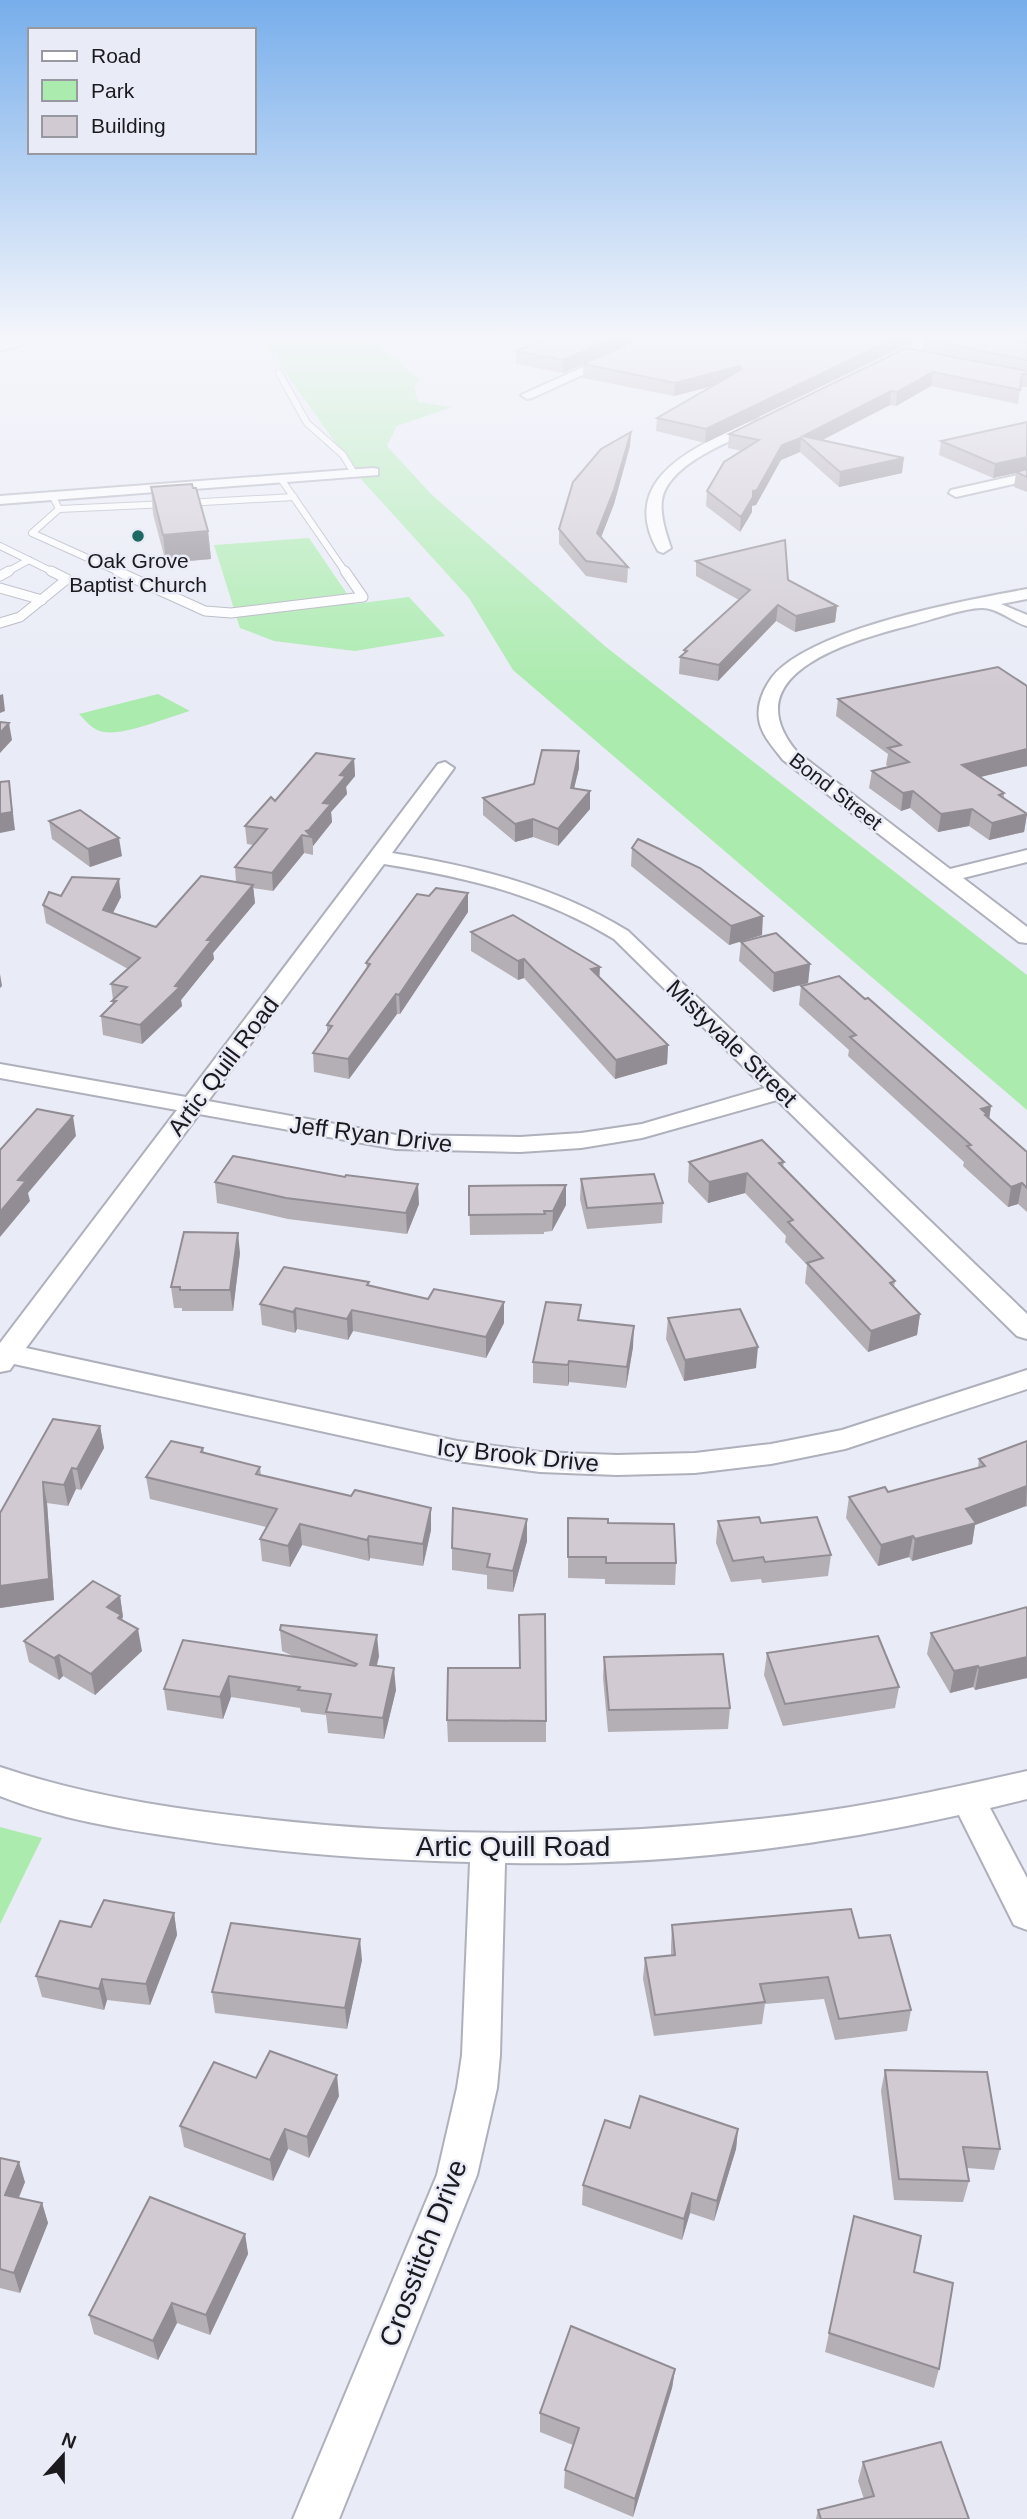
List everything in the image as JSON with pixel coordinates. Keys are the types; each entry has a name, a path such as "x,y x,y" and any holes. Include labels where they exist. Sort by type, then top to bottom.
{"street":[{"path":"663,548 656,526 654,496 666,478 700,453"},
{"path":"0,500 373,472"},
{"path":"956,494 1027,477"},
{"name":"Bond Street","path":"1027,594 902,624 829,647 788,670 769,701 768,718 773,735 790,756 1027,937"},
{"path":"988,603 1027,621"},
{"name":"Artic Quill Road","path":"4,1358 445,768"},
{"path":"946,876 1027,856"},
{"name":"Mistyvale Street","path":"379,857 491,876 530,888 594,917 621,935 1027,1330"},
{"name":"Jeff Ryan Drive","path":"0,1071 396,1142 460,1146 527,1146 586,1140 644,1130 782,1091"},
{"name":"Icy Brook Drive","path":"4,1358 457,1451 540,1462 617,1465 695,1463 771,1454 845,1439 1027,1379"},
{"name":"Artic Quill Road","path":"0,1781 24,1792 153,1819 282,1838 488,1849 628,1846 766,1835 904,1813 1027,1785"},
{"path":"969,1800 1027,1914"},
{"name":"Crosstitch Drive","path":"316,2519 457,2175 477,2088 481,2055 488,1849"}],"lane":[{"path":"340,453 354,473"},
{"path":"281,479 294,497 363,597 231,613 205,611 32,533 59,509 294,497"},
{"path":"52,495 59,509"},
{"path":"0,546 67,579 20,617 0,624"},
{"path":"0,576 29,560"},
{"path":"0,588 42,600"}],"green space":[{"path":"342,453 393,453 431,494 606,647 1027,975 1027,1110 513,670 469,598 361,479"},
{"path":"309,538 354,604 409,597 445,636 355,651 274,641 240,628 214,545"},
{"path":"158,694 190,711 119,732 100,731 88,724 79,714"},
{"path":"0,1827 42,1838 0,1924"}],"building":[{"path":"598,453 625,453 597,533 628,567 586,561 559,529 573,482"},
{"path":"739,453 778,453 757,490 753,491 753,497 741,517 707,491 724,462"},
{"path":"818,453 879,453 904,458 840,472"},
{"path":"968,453 1027,453 1027,457 995,464"},
{"path":"1027,469 1027,477 1016,472"},
{"path":"192,484 193,488 196,488 208,531 163,535 151,487"},
{"path":"785,540 788,580 837,606 796,616 778,605 719,665 680,657 687,651 684,650 750,590 696,561"},
{"path":"998,667 1027,686 1027,749 962,765 1004,793 999,795 1027,814 992,823 972,809 941,814 913,791 903,793 872,771 909,762 888,748 901,745 838,699"},
{"path":"0,722 9,723 0,733"},
{"path":"542,750 579,751 571,788 590,791 558,829 533,819 515,824 483,798 534,784"},
{"path":"316,753 354,759 340,775 346,776 323,803 331,804 306,831 312,837 302,835 272,873 235,867 267,829 245,826 271,797 275,801"},
{"path":"9,781 12,812 0,814 0,782"},
{"path":"80,810 119,838 88,849 49,821"},
{"path":"638,839 700,868 763,916 731,926 632,848"},
{"path":"201,876 253,885 207,940 212,940 175,986 180,987 140,1025 101,1016 127,987 111,984 140,958 43,905 49,892 61,896 72,877 119,879 103,910 156,927"},
{"path":"436,888 468,893 399,995 396,994 348,1059 313,1053 332,1026 327,1025 370,964 366,963 417,894 429,896"},
{"path":"513,915 600,967 591,969 668,1045 616,1060 524,959 518,961 471,932"},
{"path":"776,933 810,964 774,973 741,942"},
{"path":"839,976 865,999 868,998 991,1106 981,1109 1027,1152 1027,1188 1022,1183 1011,1187 967,1146 971,1145 850,1037 856,1035 801,986"},
{"path":"37,1109 73,1116 18,1180 26,1181 0,1212 0,1150"},
{"path":"762,1140 784,1162 779,1163 895,1281 890,1283 920,1314 871,1331 807,1263 823,1258 788,1222 793,1220 747,1173 709,1182 689,1162"},
{"path":"233,1156 345,1177 418,1184 406,1213 286,1198 215,1182"},
{"path":"654,1174 663,1203 587,1208 581,1179"},
{"path":"566,1185 553,1211 544,1211 545,1214 469,1215 469,1186"},
{"path":"184,1232 238,1233 230,1290 180,1290 180,1287 171,1287"},
{"path":"284,1267 369,1282 367,1285 428,1299 434,1289 504,1302 486,1337 352,1310 347,1319 296,1308 293,1312 260,1304"},
{"path":"546,1302 581,1305 578,1320 634,1326 627,1367 569,1361 568,1365 533,1362"},
{"path":"740,1309 758,1347 685,1360 668,1318"},
{"path":"53,1419 100,1426 77,1469 72,1468 64,1485 43,1482 49,1579 0,1586 0,1513"},
{"path":"171,1441 203,1448 201,1452 260,1467 256,1474 351,1496 355,1490 431,1508 423,1544 369,1536 367,1540 300,1524 288,1546 260,1539 277,1509 146,1477"},
{"path":"1027,1441 1027,1486 966,1509 976,1523 881,1545 849,1497 885,1487 888,1492 985,1466 979,1459"},
{"path":"453,1508 527,1519 513,1571 487,1567 490,1554 452,1548"},
{"path":"759,1517 761,1523 817,1517 831,1555 765,1562 763,1557 733,1561 718,1521"},
{"path":"568,1518 608,1519 608,1523 674,1524 676,1563 606,1563 606,1557 568,1557"},
{"path":"93,1581 120,1596 107,1607 121,1615 118,1618 138,1629 91,1674 59,1655 54,1658 24,1641"},
{"path":"1027,1607 1027,1657 954,1671 931,1633"},
{"path":"545,1614 546,1721 447,1720 448,1668 520,1668 519,1615"},
{"path":"281,1625 377,1635 370,1665 394,1668 383,1718 326,1712 331,1694 229,1676 220,1697 164,1689 183,1640 355,1666 357,1664 280,1630"},
{"path":"878,1636 899,1687 785,1704 767,1653"},
{"path":"723,1654 730,1708 609,1710 604,1657"},
{"path":"104,1900 174,1913 146,1984 102,1979 99,1989 36,1976 60,1921 91,1927"},
{"path":"851,1909 859,1938 890,1935 911,2010 839,2019 828,1977 760,1984 765,2002 655,2015 645,1958 675,1955 672,1925"},
{"path":"231,1923 360,1939 345,2008 212,1992"},
{"path":"270,2051 337,2075 307,2137 285,2129 270,2160 180,2126 214,2062 256,2078"},
{"path":"885,2070 987,2072 1000,2149 963,2147 969,2181 899,2179"},
{"path":"640,2096 738,2129 717,2201 692,2193 684,2219 583,2185 605,2120 630,2128"},
{"path":"0,2158 19,2162 5,2195 42,2203 14,2273 0,2269"},
{"path":"150,2197 245,2234 206,2315 172,2303 153,2341 89,2315"},
{"path":"854,2216 921,2236 914,2272 953,2283 939,2369 829,2333"},
{"path":"571,2326 675,2369 635,2499 565,2470 579,2428 540,2413"},
{"path":"941,2442 969,2519 821,2519 818,2510 874,2496 863,2462"}],"place":[{"name":"Oak Grove Baptist Church","path":"138,536"}]}
